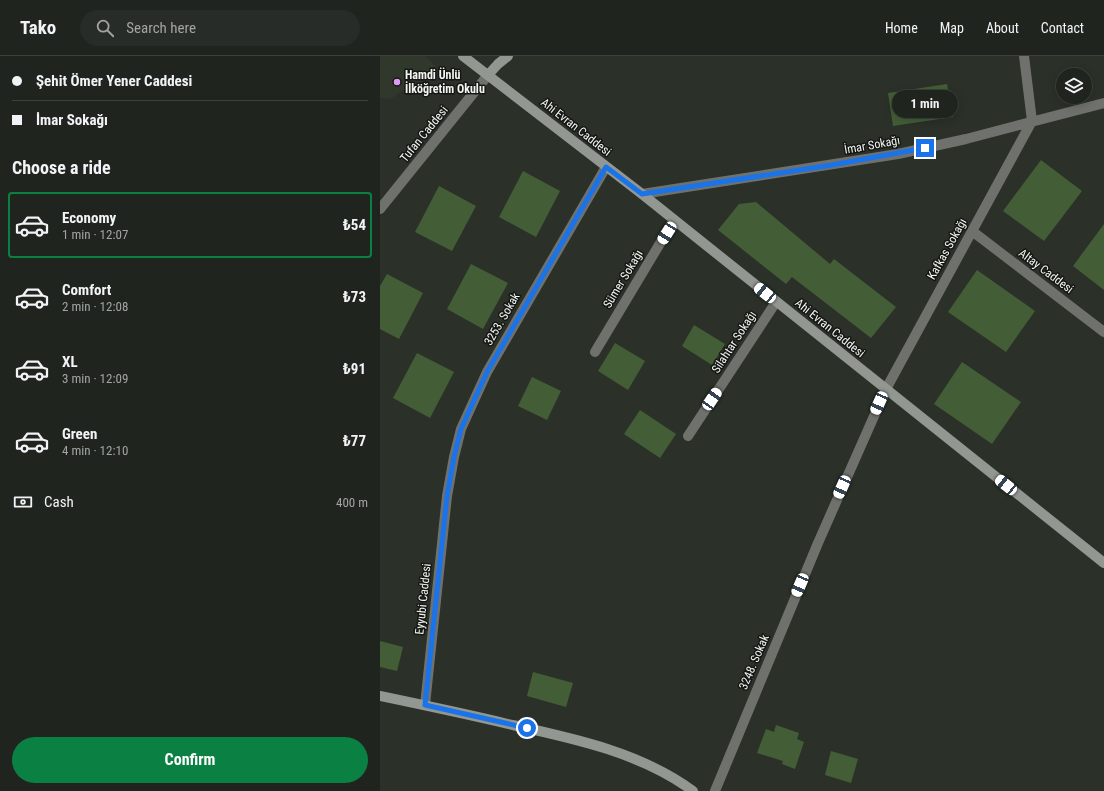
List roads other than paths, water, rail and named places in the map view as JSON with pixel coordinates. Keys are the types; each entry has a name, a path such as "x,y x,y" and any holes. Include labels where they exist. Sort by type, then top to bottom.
{"main road":[{"name":"Ahi Evran Caddesi","path":"462,56 642,194 1104,563"},
{"path":"488,75 508,56"},
{"path":"1090,553 1104,554"},
{"path":"380,696 557,734 607,749 645,762 670,775 693,791"}],"street":[{"path":"1024,56 1032,121"},
{"name":"Tufan Caddesi","path":"380,209 488,75"},
{"name":"İmar Sokağı","path":"642,194 898,154 966,139 1104,103"},
{"name":"Kafkas Sokağı","path":"818,543 886,389 1032,121"},
{"name":"3253. Sokak","path":"447,496 459,436 473,400 487,372 606,167"},
{"name":"Sümer Sokağı","path":"594,352 674,220"},
{"name":"Altay Caddesi","path":"972,231 1104,332"},
{"name":"Silahtar Sokağı","path":"688,436 776,302"},
{"name":"Eyyubi Caddesi","path":"425,705 447,496"},
{"name":"3248. Sokak","path":"715,791 818,543"}],"place":[{"name":"Hamdi Ünlü İlköğretim Okulu","path":"397,82"}]}
